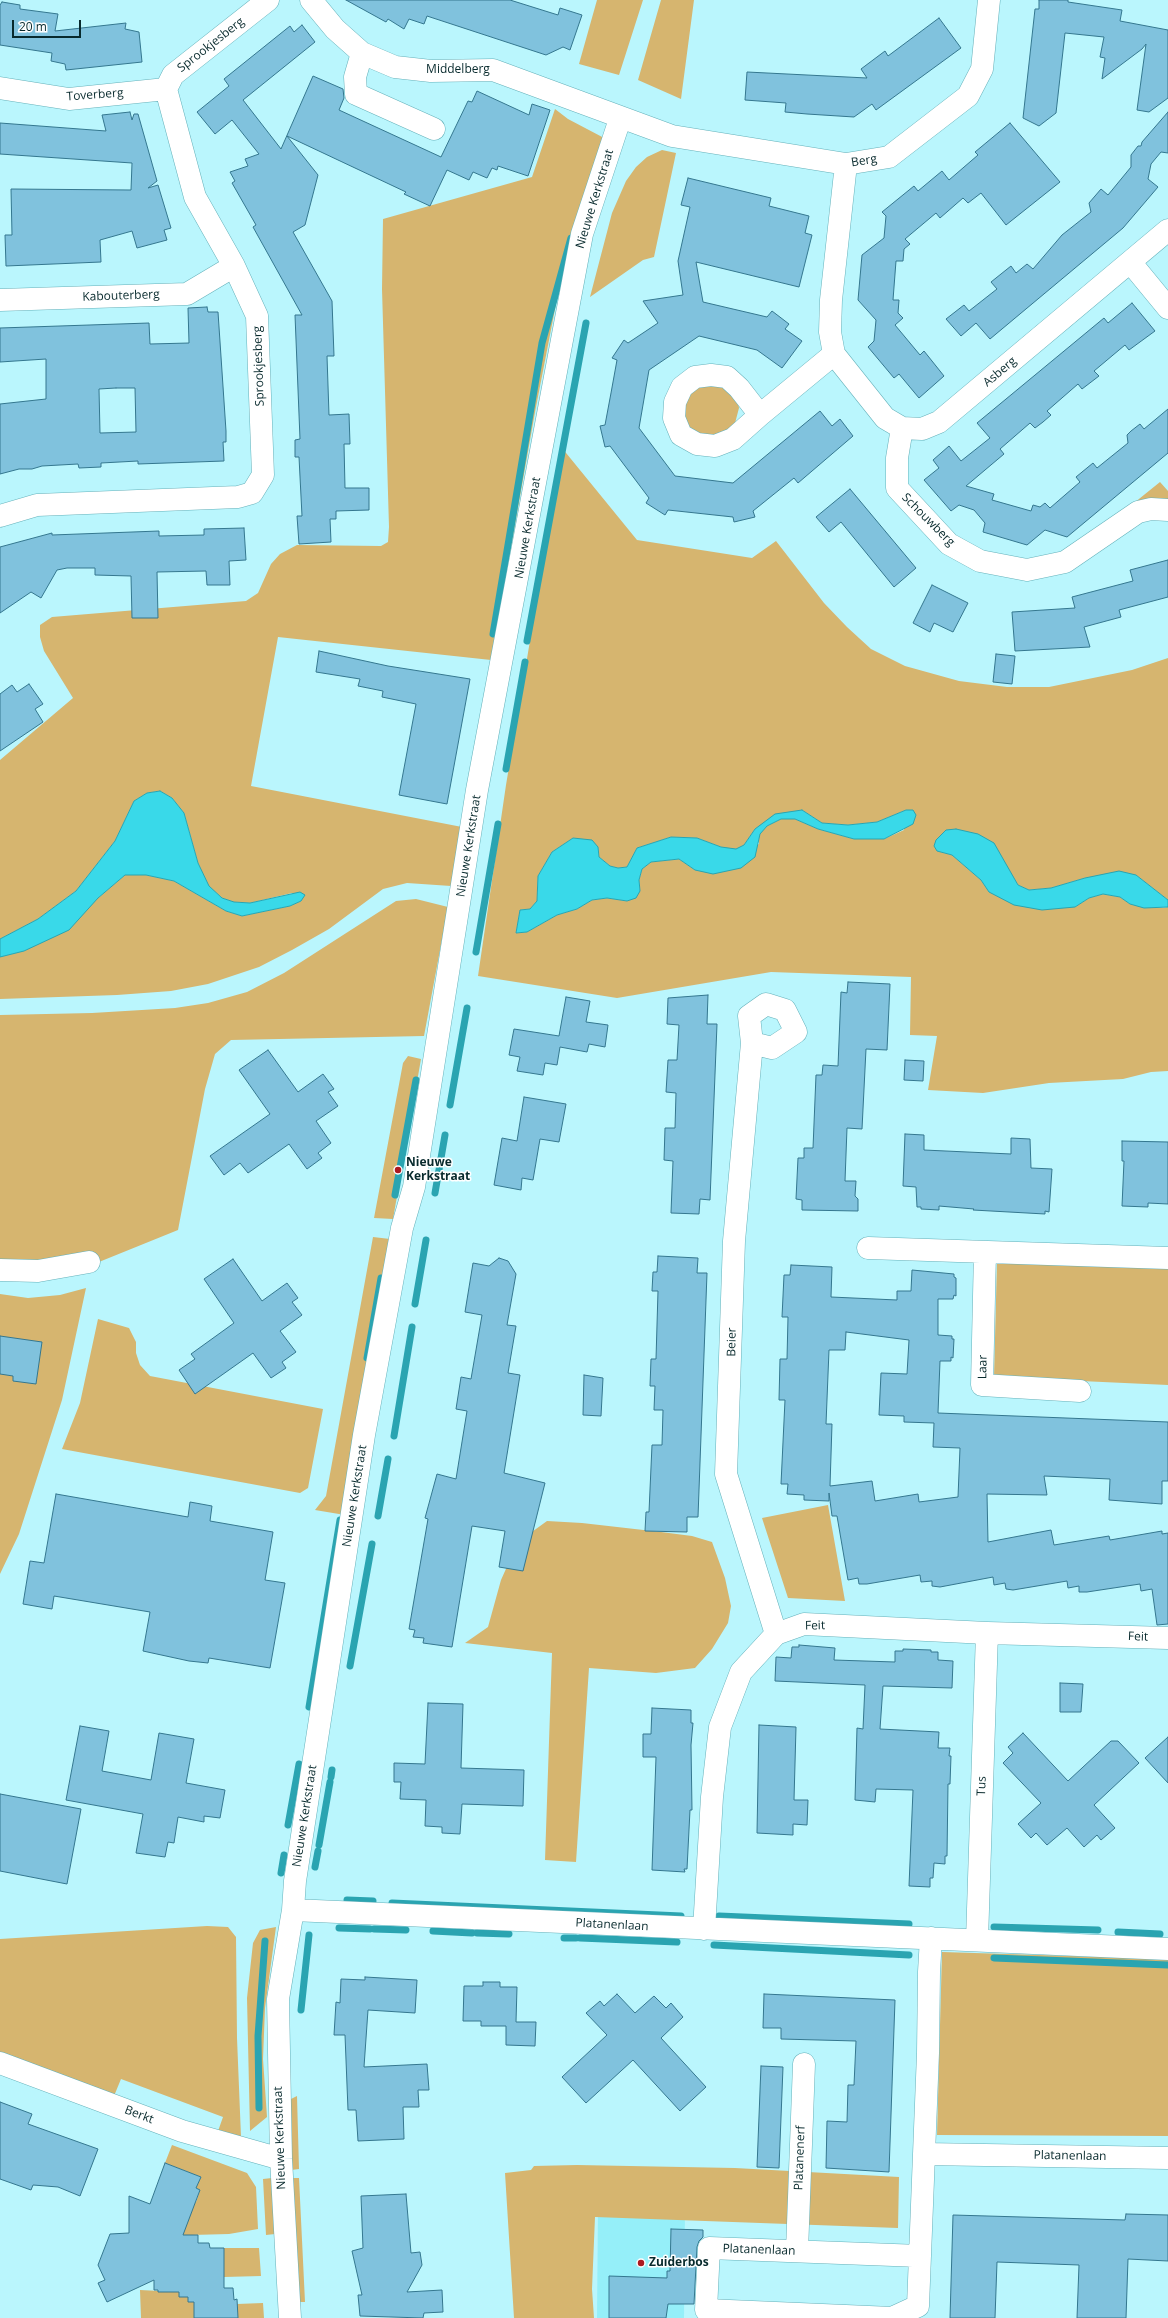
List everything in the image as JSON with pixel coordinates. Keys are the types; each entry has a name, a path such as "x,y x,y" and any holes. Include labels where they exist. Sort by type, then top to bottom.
{"street":[{"name":"Sprookjesberg","path":"0,516 37,505 238,497 252,493 263,475 256,316 234,266 195,197 166,89 173,75 268,0"},
{"name":"Middelberg","path":"311,0 336,29 362,53 395,67 431,71 493,70 620,118"},
{"name":"Berg","path":"620,118 672,136 846,164 889,157 968,96 982,69 989,0"},
{"path":"362,53 356,77 356,94 434,129"},
{"name":"Toverberg","path":"0,88 68,99 166,89"},
{"name":"Nieuwe Kerkstraat","path":"290,2318 281,2160 278,1999 293,1910 295,1880 354,1498 402,1228 414,1187 477,790 582,234 620,118"},
{"path":"846,164 831,300 830,332 834,354 886,418 902,428"},
{"name":"Asberg","path":"902,428 922,429 939,422 1131,263 1168,230"},
{"path":"1131,263 1168,308"},
{"name":"Kabouterberg","path":"0,300 187,294 234,266"},
{"path":"760,415 834,354"},
{"name":"Schouwberg","path":"902,428 897,458 897,488 949,544 980,561 1027,570 1065,562 1138,512 1151,509 1168,510"},
{"name":"Beier","path":"752,1043 734,1235 726,1474 776,1634"},
{"path":"868,1248 1168,1258"},
{"name":"Laar","path":"985,1252 982,1386 1080,1391"},
{"path":"0,1270 38,1271 89,1262"},
{"name":"Feit","path":"704,1930 712,1797 720,1726 741,1672 776,1634 804,1624 987,1633 1168,1638"},
{"name":"Tus","path":"977,1940 987,1633"},
{"name":"Platanenlaan","path":"293,1910 704,1930 931,1938 1168,1949"},
{"name":"Platanenlaan","path":"920,2256 709,2248 706,2310 892,2318 918,2306 920,2256 924,2154 931,1938"},
{"name":"Berkt","path":"0,2063 182,2131 281,2160"},
{"name":"Platanenerf","path":"797,2251 804,2064"},
{"name":"Platanenlaan","path":"924,2154 1168,2158"}],"shaded area":[{"path":"597,0 643,0 619,75 579,64"},
{"path":"661,0 694,0 681,99 638,80"},
{"path":"555,109 568,119 606,139 576,221 562,273 535,412 491,660 278,637 251,786 462,827 451,886 407,883 383,889 329,929 292,950 259,967 208,984 171,991 117,995 0,999 0,957 24,951 98,898 125,875 146,875 174,881 226,911 242,916 290,906 301,901 292,893 250,903 233,902 222,898 208,886 198,863 184,813 172,798 160,791 147,793 134,801 115,841 76,891 38,919 0,939 0,760 73,698 44,651 40,637 40,625 52,617 246,601 258,593 271,564 280,554 297,545 381,546 388,542 389,527 382,289 383,219 532,177"},
{"path":"662,150 676,153 654,257 643,260 590,297 612,213 626,181 636,167 647,157"},
{"path":"714,379 737,398 739,408 734,427 718,439 689,434 680,397"},
{"path":"562,448 637,540 752,558 776,541 824,603 847,627 871,649 905,666 959,681 1007,687 1049,687 1132,670 1168,658 1168,900 1136,875 1085,878 1051,888 1029,890 1018,885 1007,868 937,851 952,855 981,880 989,892 1075,907 1089,898 1103,894 1120,897 1130,904 1163,908 1168,907 1168,1071 1151,1072 1123,1079 1049,1083 983,1093 928,1090 937,1036 910,1035 911,977 771,972 617,998 478,976 506,785","holes":["802,810 822,823 848,825 877,822 906,810 904,830 884,839 854,839 818,829 795,819 781,819 767,826 759,834 759,844 695,870 679,859 651,862 642,869 639,880 640,891 627,901 607,898 592,900 577,909 557,915 527,932 516,933 520,910 530,909 537,901 538,876 552,852 573,838 598,847 599,857 610,866 618,868 627,867 637,848 671,837 697,838 721,847 736,850 744,845 755,829"]},
{"path":"1160,482 1168,491 1168,501 1129,507"},
{"path":"160,791 172,798 184,813 198,863 209,886 222,898 234,902 250,903 300,892 305,895 301,901 290,906 242,916 226,911 174,881 146,875 125,875 98,898 69,930 24,951 0,957 0,939 38,919 76,891 115,841 134,801 147,793"},
{"path":"802,810 822,823 848,825 877,822 906,810 913,810 916,815 913,824 884,839 854,839 818,829 795,819 781,819 767,826 760,834 755,857 741,868 713,874 695,870 679,859 651,862 642,869 639,880 640,891 636,898 627,901 607,898 592,900 577,909 557,915 527,932 516,933 520,910 530,909 537,901 538,876 552,852 573,838 592,840 598,847 599,857 610,866 618,868 627,867 637,848 671,837 697,838 721,847 736,849 744,845 755,829 775,814"},
{"path":"956,829 978,834 994,843 1018,885 1029,890 1051,888 1085,878 1119,871 1136,875 1168,900 1168,907 1144,908 1130,904 1120,897 1103,894 1089,898 1075,907 1042,910 1014,905 989,892 981,880 952,855 937,851 934,846 936,840 946,830"},
{"path":"416,899 448,907 424,1036 231,1040 215,1054 205,1089 178,1230 94,1264 0,1268 0,1015 92,1013 175,1008 208,1003 247,992 284,973 396,901"},
{"path":"408,1056 421,1059 393,1219 374,1218 403,1063"},
{"path":"373,1237 390,1239 345,1515 315,1510 326,1496"},
{"path":"997,1262 1168,1268 1168,1385 994,1377"},
{"path":"86,1288 62,1400 19,1534 0,1574 0,1294 28,1298 60,1295"},
{"path":"98,1319 129,1328 136,1342 136,1353 140,1365 150,1376 323,1409 308,1488 300,1493 62,1449 80,1403"},
{"path":"828,1505 845,1601 788,1598 762,1518"},
{"path":"547,1521 582,1523 661,1532 692,1536 712,1542 725,1578 731,1606 728,1623 712,1649 695,1668 656,1673 589,1668 576,1862 545,1860 552,1653 465,1643 488,1627 501,1580 518,1542"},
{"path":"207,1926 228,1927 236,1937 237,2038 241,2137 217,2134 223,2117 121,2079 114,2096 0,2053 0,1939"},
{"path":"276,1927 265,2008 263,2059 267,2117 250,2131 247,1998 253,1943 260,1930"},
{"path":"942,1952 1168,1959 1168,2136 937,2135"},
{"path":"297,2096 299,2169 291,2170 289,2100"},
{"path":"172,2145 247,2173 256,2187 258,2229 229,2234 154,2236 196,2202 200,2190 196,2188 201,2177 165,2163"},
{"path":"577,2165 735,2168 899,2177 898,2228 595,2217 592,2289 594,2318 514,2318 505,2173 531,2170 534,2166"},
{"path":"272,2178 275,2234 266,2235 263,2179"},
{"path":"291,2178 299,2178 305,2302 297,2302"},
{"name":"Zuiderbos","path":"598,2207 685,2208 684,2318 597,2318"},
{"path":"224,2248 259,2248 261,2276 224,2277"},
{"path":"140,2290 179,2292 179,2297 188,2297 188,2302 194,2302 194,2318 141,2318"},
{"path":"263,2303 264,2318 238,2318 237,2304"}],"building":[{"path":"346,0 510,0 558,15 560,8 582,15 570,50 563,47 546,55 427,16 424,24 409,19 404,29 388,19 386,22"},
{"path":"1039,0 1068,0 1068,2 1122,10 1120,21 1168,30 1168,98 1149,112 1137,110 1146,44 1142,49 1102,79 1105,58 1100,57 1104,37 1065,33 1056,113 1039,126 1023,118 1035,9 1039,9"},
{"path":"2,2 20,5 20,9 58,14 55,31 126,23 125,29 139,32 142,62 66,70 65,64 51,61 52,53 0,45 0,5"},
{"path":"939,18 961,48 876,110 872,104 854,117 807,114 785,112 786,103 745,100 747,72 867,78 861,69 885,51 888,56"},
{"path":"302,25 315,42 243,100 281,149 313,76 343,89 344,98 339,110 441,157 468,101 472,102 477,91 529,115 532,104 550,110 528,176 498,166 497,170 492,168 487,178 473,172 469,180 447,170 430,206 404,194 406,192 287,136 318,175 305,225 293,232 332,301 334,356 327,356 329,415 349,414 350,444 344,444 345,488 369,488 369,510 336,511 336,519 330,519 331,542 299,544 297,516 302,516 299,457 295,457 295,440 300,439 295,315 302,315 253,227 256,225 232,183 235,181 230,172 248,166 245,159 259,154 232,120 215,134 197,112 229,86 224,79 290,26 294,32"},
{"path":"130,112 132,120 134,114 138,114 157,181 148,188 158,185 171,228 164,230 167,240 137,248 132,231 100,240 101,262 6,266 5,235 12,235 11,189 131,190 132,163 0,154 0,123 106,131 102,115"},
{"path":"1168,112 1168,153 1161,152 1151,164 1148,179 1158,187 1123,228 990,339 976,323 961,336 946,319 964,305 969,311 997,289 991,282 1011,266 1016,273 1027,264 1033,269 1062,235 1091,212 1089,203 1101,189 1108,195 1131,167 1131,155 1138,146 1141,146 1142,142"},
{"path":"1010,123 1060,182 1006,225 981,193 968,203 963,198 940,218 936,213 905,239 910,244 904,249 903,261 896,261 893,300 899,300 898,313 903,318 895,325 920,355 924,351 944,376 919,398 899,374 894,378 868,347 874,341 876,320 858,300 862,255 884,238 886,216 882,212 914,186 918,191 942,171 949,180 978,155 975,152"},
{"path":"688,178 771,198 769,206 809,216 805,233 812,235 799,287 696,262 703,302 767,317 772,311 789,324 785,329 802,341 782,368 757,350 699,336 649,370 639,428 675,476 733,483 820,411 832,426 840,419 853,436 798,483 794,478 753,511 755,517 734,522 733,517 668,510 665,515 646,503 649,498 610,446 605,447 600,426 605,425 617,360 612,358 624,340 628,343 658,323 643,301 683,295 678,261 690,207 681,205"},
{"path":"1132,303 1155,331 1129,350 1125,345 1094,371 1099,376 1082,389 1078,384 1047,411 1051,415 1035,428 1030,423 1000,449 1004,454 966,486 994,494 992,500 1031,511 1033,505 1040,507 1045,503 1050,508 1080,482 1076,477 1093,463 1097,468 1128,443 1127,435 1131,431 1140,424 1144,429 1168,409 1168,453 1067,537 1045,530 1027,545 983,532 985,523 974,510 959,505 951,511 924,480 939,468 933,460 949,446 961,461 990,438 977,423 1104,318 1108,323"},
{"path":"207,307 208,312 218,312 226,431 226,442 223,442 224,461 138,464 138,461 101,463 101,467 79,468 78,464 42,466 32,469 19,469 0,474 0,404 46,399 46,359 0,362 0,328 149,323 150,344 189,343 188,308","holes":["135,388 136,432 100,433 99,389"]},
{"path":"850,489 916,568 894,587 841,522 829,532 816,517"},
{"path":"244,528 246,560 229,561 230,585 207,585 206,571 157,572 158,618 132,618 131,576 95,575 95,568 67,568 57,570 41,598 31,592 0,613 0,547 52,533 52,535 159,531 159,536 204,535 204,529"},
{"path":"1168,560 1168,597 1119,610 1121,617 1084,627 1090,647 1015,651 1012,612 1075,608 1072,597 1133,581 1130,570"},
{"path":"932,585 968,603 953,632 934,623 930,632 913,623"},
{"path":"319,651 388,666 470,679 447,804 399,795 416,704 382,697 383,691 358,686 360,679 316,672"},
{"path":"996,654 1015,656 1012,684 993,682"},
{"path":"29,684 43,704 35,709 43,722 0,751 0,694 12,685 17,692"},
{"path":"848,982 890,984 887,1050 866,1049 862,1129 847,1128 845,1181 856,1181 855,1196 858,1199 858,1211 802,1210 802,1200 796,1199 798,1158 804,1158 804,1148 813,1148 816,1075 822,1075 823,1065 838,1066 841,992 847,993"},
{"path":"708,995 707,1024 717,1024 710,1200 700,1199 699,1214 671,1213 673,1161 664,1160 665,1128 675,1128 676,1093 666,1092 668,1060 677,1060 679,1025 667,1024 668,998"},
{"path":"566,997 590,1001 586,1022 608,1025 605,1047 589,1044 587,1052 560,1047 557,1065 545,1063 543,1075 517,1071 520,1057 509,1055 514,1029 559,1036"},
{"path":"268,1050 298,1092 323,1074 334,1089 328,1092 338,1106 316,1121 331,1143 318,1153 322,1158 307,1169 289,1144 248,1173 240,1163 224,1175 210,1156 270,1114 239,1070"},
{"path":"905,1060 924,1061 923,1081 904,1080"},
{"path":"524,1097 566,1104 559,1142 540,1139 533,1180 522,1178 521,1190 494,1185 502,1138 517,1141"},
{"path":"905,1134 924,1135 924,1150 1011,1154 1011,1138 1030,1139 1031,1168 1052,1169 1049,1212 1045,1211 1045,1214 973,1210 974,1209 939,1206 939,1210 921,1209 921,1207 917,1207 916,1187 903,1186"},
{"path":"1122,1141 1168,1142 1168,1204 1148,1203 1148,1207 1122,1206 1124,1161 1122,1161"},
{"path":"658,1256 698,1258 697,1273 707,1273 698,1517 687,1517 687,1532 645,1531 646,1512 649,1512 652,1445 662,1445 663,1410 654,1410 655,1386 650,1386 651,1359 656,1359 658,1291 652,1291 653,1272 657,1272"},
{"path":"499,1258 508,1261 516,1274 507,1325 516,1326 508,1373 520,1375 504,1473 545,1483 523,1571 499,1567 505,1531 472,1526 452,1647 423,1643 424,1638 413,1637 415,1630 409,1629 428,1519 425,1518 437,1474 456,1479 467,1411 456,1409 461,1377 471,1379 482,1315 465,1312 473,1263 489,1266"},
{"path":"233,1259 262,1301 287,1283 298,1298 292,1302 302,1315 280,1331 296,1352 282,1362 286,1368 271,1378 253,1353 195,1394 179,1370 195,1359 191,1354 234,1323 204,1279"},
{"path":"791,1265 832,1267 831,1297 897,1300 897,1291 911,1291 912,1270 954,1274 954,1277 956,1278 956,1296 954,1295 953,1299 938,1299 938,1335 952,1336 952,1339 954,1339 953,1358 951,1357 951,1361 940,1361 938,1413 1168,1422 1168,1481 1162,1481 1162,1504 1109,1500 1110,1479 1044,1476 1047,1495 987,1494 988,1542 1051,1530 1054,1545 1109,1536 1110,1540 1162,1531 1162,1534 1168,1533 1168,1624 1157,1625 1152,1589 1141,1591 1140,1584 1079,1592 1079,1586 1068,1588 1067,1581 1013,1590 1006,1589 1005,1583 994,1585 993,1577 940,1587 932,1586 932,1581 921,1582 920,1575 867,1584 859,1584 858,1578 848,1580 837,1516 832,1516 829,1493 829,1501 804,1500 804,1495 787,1494 788,1484 781,1484 785,1400 779,1400 780,1359 787,1359 788,1317 782,1317 784,1275 790,1275","holes":["846,1332 909,1340 907,1374 881,1373 879,1415 904,1416 904,1422 934,1423 933,1447 960,1448 958,1497 919,1502 918,1494 875,1501 872,1481 830,1486 832,1424 826,1424 829,1350 845,1350"]},
{"path":"0,1336 42,1342 36,1384 13,1381 13,1376 0,1374"},
{"path":"584,1375 603,1378 601,1416 583,1415"},
{"path":"56,1494 188,1517 190,1502 212,1506 210,1521 273,1532 265,1580 285,1583 270,1668 209,1658 208,1663 189,1661 143,1651 150,1612 54,1596 52,1609 23,1604 30,1561 44,1563"},
{"path":"799,1645 835,1648 834,1660 895,1662 895,1651 903,1651 903,1649 931,1650 931,1652 938,1652 938,1660 953,1661 952,1688 883,1686 880,1729 939,1732 938,1748 950,1748 949,1756 951,1756 950,1784 948,1784 947,1856 945,1856 945,1864 934,1863 933,1878 930,1878 930,1887 909,1886 913,1790 876,1789 875,1802 855,1800 857,1728 863,1729 865,1685 775,1681 776,1657 791,1658 792,1647 799,1647"},
{"path":"1060,1683 1083,1684 1081,1712 1060,1712"},
{"path":"428,1703 463,1704 461,1768 524,1770 523,1806 462,1804 460,1834 442,1833 442,1827 425,1826 426,1800 400,1799 401,1782 394,1782 394,1763 425,1764"},
{"path":"652,1708 691,1710 691,1723 693,1723 691,1745 692,1810 690,1810 687,1869 684,1869 685,1872 652,1870 656,1757 643,1757 643,1734 651,1734"},
{"path":"759,1725 796,1727 794,1800 808,1800 807,1825 793,1824 793,1835 757,1833"},
{"path":"80,1726 109,1731 102,1771 151,1780 159,1733 194,1739 186,1783 225,1790 220,1818 204,1816 204,1822 178,1817 174,1843 168,1842 165,1857 136,1853 143,1814 66,1800"},
{"path":"1023,1733 1068,1781 1111,1741 1118,1741 1139,1763 1094,1805 1115,1828 1101,1840 1097,1835 1084,1847 1067,1828 1047,1845 1036,1833 1031,1838 1018,1824 1041,1803 1003,1763 1013,1753 1008,1747"},
{"path":"1168,1737 1168,1783 1145,1758"},
{"path":"0,1794 81,1809 67,1884 0,1871"},
{"path":"365,1977 417,1980 415,2013 368,2010 364,2067 427,2064 429,2090 418,2090 419,2107 403,2107 404,2139 358,2141 356,2110 348,2110 345,2035 334,2035 336,2002 340,2003 341,1979 365,1980"},
{"path":"483,1982 500,1982 500,1987 517,1987 516,2022 536,2022 535,2046 506,2045 506,2026 481,2026 481,2021 463,2021 464,1986 483,1986"},
{"path":"617,1994 635,2013 654,1996 666,2008 671,2003 683,2017 661,2038 706,2087 680,2111 633,2060 586,2103 562,2077 607,2035 586,2013 600,2001 604,2006"},
{"path":"764,1994 895,2000 889,2172 826,2168 827,2121 847,2122 848,2085 854,2085 856,2041 781,2039 781,2028 763,2028"},
{"path":"761,2066 783,2067 779,2168 757,2167"},
{"path":"0,2102 32,2114 28,2124 98,2149 80,2196 58,2187 33,2185 31,2190 0,2179"},
{"path":"165,2163 201,2177 196,2188 200,2190 183,2235 198,2235 198,2243 209,2243 210,2248 224,2248 224,2288 233,2288 234,2300 237,2299 238,2318 194,2318 194,2302 188,2302 188,2297 179,2297 179,2292 158,2292 158,2290 154,2290 154,2280 107,2302 98,2283 105,2280 98,2265 110,2234 129,2233 129,2196 150,2204"},
{"path":"406,2194 411,2253 420,2252 422,2265 407,2292 442,2290 443,2312 424,2313 423,2318 360,2316 358,2295 362,2295 352,2251 363,2248 361,2196"},
{"path":"1126,2214 1168,2215 1168,2261 1128,2259 1126,2318 1077,2318 1079,2265 997,2262 995,2318 950,2318 953,2215 1125,2220"},
{"path":"671,2229 703,2230 703,2237 699,2241 697,2247 694,2304 668,2304 666,2318 609,2318 609,2276 667,2278 667,2271 670,2271"}],"waterway":[{"path":"493,634 542,343 571,238"},
{"path":"527,641 586,323"},
{"path":"506,769 525,662"},
{"path":"476,952 498,824"},
{"path":"450,1105 467,1008"},
{"path":"395,1195 416,1080"},
{"path":"435,1193 445,1135"},
{"path":"415,1304 426,1240"},
{"path":"367,1358 381,1278"},
{"path":"394,1436 412,1327"},
{"path":"378,1516 388,1459"},
{"path":"309,1707 340,1520"},
{"path":"350,1666 372,1544"},
{"path":"288,1825 299,1764"},
{"path":"331,1777 332,1770"},
{"path":"319,1845 330,1782"},
{"path":"315,1867 318,1851"},
{"path":"281,1873 284,1855"},
{"path":"347,1900 373,1901"},
{"path":"392,1903 681,1916"},
{"path":"719,1916 909,1924"},
{"path":"994,1927 1098,1930"},
{"path":"339,1928 370,1929"},
{"path":"374,1929 406,1930"},
{"path":"433,1931 472,1933"},
{"path":"1118,1932 1160,1934"},
{"path":"477,1933 509,1934"},
{"path":"301,2010 309,1935"},
{"path":"564,1938 576,1938"},
{"path":"580,1938 677,1942"},
{"path":"259,2108 258,2036 265,1941"},
{"path":"714,1945 909,1955"},
{"path":"994,1958 1168,1965"}],"place":[{"name":"Nieuwe Kerkstraat","path":"398,1170"},
{"name":"Zuiderbos","path":"641,2263"}]}
